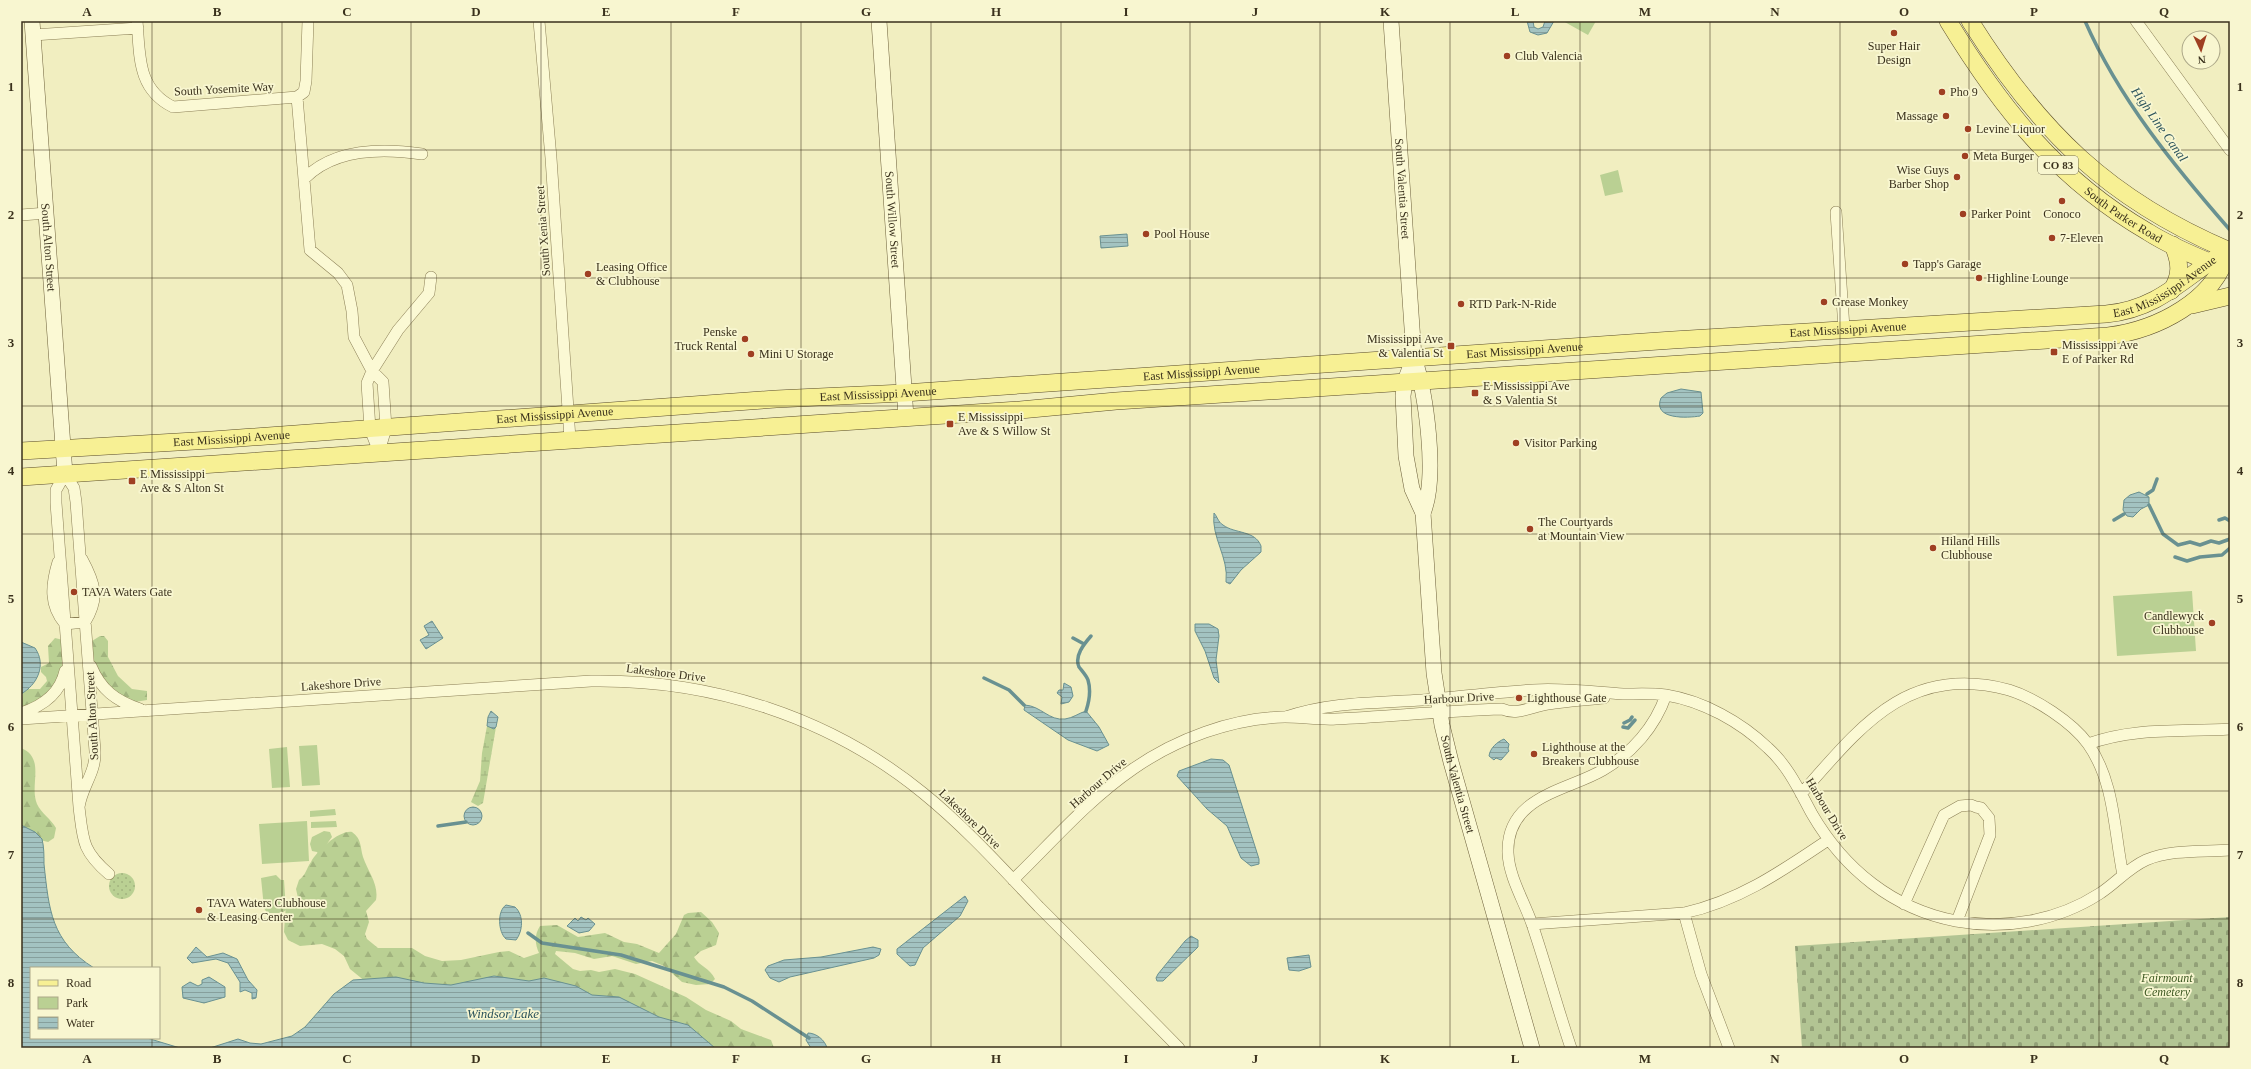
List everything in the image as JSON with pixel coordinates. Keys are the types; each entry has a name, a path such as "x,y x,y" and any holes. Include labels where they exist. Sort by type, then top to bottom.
{"main road":[{"name":"South Parker Road","path":"1948,21 1988,84 2017,121 2042,149 2072,177 2114,210 2173,246 2221,267"},
{"name":"South Parker Road","path":"1970,21 2017,92 2048,128 2079,158 2142,206 2186,231 2229,251"},
{"path":"2171,291 2177,281 2180,265 2173,246"},
{"name":"East Mississippi Avenue","path":"21,477 906,417 1405,381 2108,336 2153,326 2184,307 2209,288 2229,251"},
{"name":"East Mississippi Avenue","path":"21,451 378,428 783,399 904,393 1844,328 2118,313 2143,307 2171,291 2221,267"},
{"path":"2184,307 2230,296"}],"street":[{"path":"308,21 306,81 304,92 297,97 310,250 338,273 347,284 352,311 354,337 372,371 383,382 378,428 379,452"},
{"name":"South Xenia Street","path":"539,21 551,158 570,440"},
{"name":"South Willow Street","path":"879,21 906,417"},
{"name":"South Valentia Street","path":"1391,21 1414,357 1422,380 1430,476 1428,498 1423,514 1433,663 1439,705 1451,762 1532,1048"},
{"path":"2136,21 2230,150"},
{"name":"South Yosemite Way","path":"33,28 138,24 144,78 161,101 173,107 297,97"},
{"name":"South Alton Street","path":"33,28 66,474 75,492 80,555 93,584 94,608 85,622 95,765 82,792 79,807"},
{"path":"305,178 315,169 351,154 397,150 422,154"},
{"path":"1836,212 1844,328"},
{"path":"21,215 47,213"},
{"path":"378,428 367,383 372,371 398,330 430,293 431,277"},
{"name":"South Valentia Street","path":"1414,357 1405,381 1403,402 1409,476 1413,495 1423,514"},
{"name":"South Alton Street","path":"66,474 57,487 56,494 71,715 79,807 86,849 93,860 109,874"},
{"path":"65,624 85,622"},
{"path":"88,661 96,677 107,692 122,702 145,711"},
{"path":"21,713 41,705 54,694 62,683 68,662"},
{"name":"Lakeshore Drive","path":"21,718 581,681 631,681 694,688 740,699 777,711 820,729 860,750 894,771 931,799 1179,1048"},
{"path":"1801,794 1844,744 1875,716 1904,698 1940,686 1978,684 2020,693 2052,712 2088,744 2101,770 2109,793 2123,875"},
{"name":"Harbour Drive","path":"1439,705 1540,690 1666,695 1702,706 1726,717 1748,732 1779,758 1828,840 1854,869 1879,889 1904,904 1934,916 1957,921 2006,924 2022,923 2049,917 2091,899 2142,862 2157,856 2230,850"},
{"name":"Harbour Drive","path":"1013,880 1106,789 1143,762 1180,743 1213,731 1248,721 1286,717 1329,706 1439,705 1502,709 1509,712 1524,711 1549,704 1632,694"},
{"path":"1570,1048 1532,924 1509,863 1508,847 1516,821 1525,808 1536,800 1592,776 1620,758 1651,726 1659,714 1666,695"},
{"path":"2088,744 2116,735 2138,732 2230,729"},
{"path":"1904,904 1944,815 1960,806 1982,808 1989,818 1990,835 1957,921"},
{"path":"1532,924 1684,913 1706,908 1748,891 1779,874 1828,840"},
{"path":"1684,913 1701,974 1729,1048"}],"green space":[{"path":"1563,21 1596,21 1588,35"},
{"path":"1618,170 1623,192 1605,196 1600,175"},
{"path":"2192,591 2196,651 2117,656 2113,596"},
{"path":"100,636 104,636 108,641 108,657 118,676 132,689 147,691 147,700 135,702 117,698 94,669 92,641"},
{"path":"55,638 63,640 66,665 56,691 21,709 23,693 28,689 40,689 47,681 46,677 41,672 41,667 49,663 48,646"},
{"path":"487,726 496,727 483,803 478,806 471,802 480,781 482,753"},
{"path":"317,745 320,785 302,786 299,746"},
{"path":"287,747 290,787 272,788 269,749"},
{"path":"21,748 29,752 35,765 35,797 37,804 56,828 54,838 48,842 40,840 21,827"},
{"path":"335,809 336,815 310,817 310,811"},
{"path":"307,821 309,861 262,864 259,824"},
{"path":"336,821 337,827 311,828 311,822"},
{"path":"324,831 330,832 332,837 319,855 317,852 312,851 310,844 312,837"},
{"path":"352,832 358,837 363,857 375,883 377,894 376,900 366,911 369,922 365,934 367,939 378,948 412,948 425,956 442,961 461,960 509,951 524,958 539,953 536,940 540,926 557,925 578,937 605,933 624,942 637,944 659,953 676,934 684,915 688,913 701,912 712,922 719,933 716,945 701,951 694,957 713,975 715,979 710,984 696,985 682,982 664,966 652,961 636,964 612,956 594,959 575,953 556,951 555,954 573,969 580,971 591,970 599,972 615,969 635,974 686,997 706,1010 731,1021 741,1029 771,1040 774,1048 703,1048 464,989 366,982 350,969 344,956 335,949 322,944 300,946 288,940 284,932 286,904 298,898 296,889 299,880 305,874 314,857 323,847 341,834"},
{"path":"122,873 131,877 135,886 131,895 122,899 113,895 109,886 113,877"},
{"path":"276,875 281,880 284,880 286,910 282,913 267,913 264,908 261,878"},
{"name":"Fairmount Cemetery","path":"2230,917 2230,1048 1802,1048 1795,946"}],"water":[{"path":"1527,21 1533,21 1534,27 1538,29 1543,27 1545,21 1554,21 1547,33 1538,35 1530,32"},
{"path":"1127,234 1128,246 1101,248 1100,236"},
{"path":"1681,389 1701,392 1703,413 1700,416 1673,416 1666,414 1662,410 1660,405 1661,398 1667,393"},
{"path":"2139,492 2149,497 2149,505 2141,509 2133,517 2127,516 2123,510 2124,500 2130,495"},
{"path":"1214,513 1223,525 1254,537 1261,546 1261,552 1241,570 1230,584 1226,582 1225,564 1215,531"},
{"path":"432,621 443,638 426,649 420,640 429,635 424,626"},
{"path":"1195,624 1209,624 1218,629 1219,636 1216,660 1219,683 1214,678 1205,651 1195,631"},
{"path":"21,642 35,648 40,661 40,668 36,680 21,694"},
{"path":"1064,683 1071,687 1073,696 1069,702 1061,704 1062,697 1057,693 1059,690 1063,690"},
{"path":"1025,705 1036,708 1054,718 1059,719 1073,717 1086,711 1099,727 1109,745 1097,751 1068,740 1024,710"},
{"path":"491,711 498,717 496,727 494,729 487,726 488,717"},
{"path":"1504,739 1509,744 1509,751 1501,760 1496,758 1494,760 1489,756 1491,750 1496,744"},
{"path":"1211,759 1223,760 1229,765 1259,859 1259,864 1251,866 1241,858 1227,826 1207,809 1177,776 1179,771"},
{"path":"469,807 477,807 482,812 480,823 477,825 469,825 464,820 464,812"},
{"path":"21,825 35,832 42,839 48,896 55,923 61,935 69,947 80,958 93,967 30,967 30,1039 150,1039 180,1048 21,1048"},
{"path":"965,896 968,901 960,916 923,948 915,965 910,966 897,954 897,949"},
{"path":"506,905 515,907 520,914 522,923 516,940 506,939 501,932 500,917 503,908"},
{"path":"581,917 586,920 588,918 595,924 589,931 579,933 567,926 575,918 578,921"},
{"path":"1191,936 1198,940 1198,947 1163,981 1157,981 1156,978 1158,974 1185,941"},
{"path":"196,947 207,957 223,953 237,959 248,980 257,990 256,998 252,999 252,993 245,990 240,992 240,982 228,963 216,959 192,963 187,958"},
{"path":"873,947 881,949 879,955 874,958 790,977 779,982 770,978 765,970 768,966 784,960 821,957"},
{"path":"1309,955 1311,967 1299,971 1289,970 1287,958"},
{"name":"Windsor Lake","path":"494,976 529,981 544,978 576,986 592,995 619,997 659,1017 688,1025 715,1048 210,1048 238,1039 250,1043 261,1044 292,1036 305,1027 334,994 353,980 396,977 424,983 451,985"},
{"path":"209,977 225,987 225,997 204,1003 183,998 182,987 190,982 198,986 202,984 202,980"},
{"path":"808,1033 814,1034 820,1038 827,1048 811,1048 806,1040"}],"waterway":[{"name":"High Line Canal","path":"2085,21 2114,78 2131,105 2169,157 2230,230"},
{"path":"2147,494 2153,490 2157,479"},
{"path":"2149,505 2163,534 2178,545 2190,542 2200,545 2211,541 2219,543 2230,539"},
{"path":"2114,520 2124,514"},
{"path":"2219,520 2225,518 2230,521"},
{"path":"2175,557 2187,561 2200,557 2222,555 2230,548"},
{"path":"1086,711 1089,696 1089,684 1086,676 1079,667 1078,659 1080,650 1091,636"},
{"path":"1073,638 1084,644"},
{"path":"984,678 1009,690 1024,705"},
{"path":"1624,723 1632,717"},
{"path":"1623,727 1628,728 1635,720"},
{"path":"438,826 466,822"},
{"path":"528,933 542,943 621,955 724,987 752,1001 809,1038"}],"place":[{"name":"Super Hair Design","path":"1894,33"},
{"name":"Club Valencia","path":"1507,56"},
{"name":"Pho 9","path":"1942,92"},
{"name":"Massage","path":"1946,116"},
{"name":"Levine Liquor","path":"1968,129"},
{"name":"Meta Burger","path":"1965,156"},
{"name":"Wise Guys Barber Shop","path":"1957,177"},
{"name":"Conoco","path":"2062,201"},
{"name":"Parker Point","path":"1963,214"},
{"name":"Pool House","path":"1146,234"},
{"name":"7-Eleven","path":"2052,238"},
{"name":"Tapp's Garage","path":"1905,264"},
{"name":"Leasing Office & Clubhouse","path":"588,274"},
{"name":"Highline Lounge","path":"1979,278"},
{"name":"Grease Monkey","path":"1824,302"},
{"name":"RTD Park-N-Ride","path":"1461,304"},
{"name":"Penske Truck Rental","path":"745,339"},
{"name":"Mississippi Ave & Valentia St","path":"1451,346"},
{"name":"Mississippi Ave E of Parker Rd","path":"2054,352"},
{"name":"Mini U Storage","path":"751,354"},
{"name":"E Mississippi Ave & S Valentia St","path":"1475,393"},
{"name":"E Mississippi Ave & S Willow St","path":"950,424"},
{"name":"Visitor Parking","path":"1516,443"},
{"name":"E Mississippi Ave & S Alton St","path":"132,481"},
{"name":"The Courtyards at Mountain View","path":"1530,529"},
{"name":"Hiland Hills Clubhouse","path":"1933,548"},
{"name":"TAVA Waters Gate","path":"74,592"},
{"name":"Candlewyck Clubhouse","path":"2212,623"},
{"name":"Lighthouse Gate","path":"1519,698"},
{"name":"Lighthouse at the Breakers Clubhouse","path":"1534,754"},
{"name":"TAVA Waters Clubhouse & Leasing Center","path":"199,910"}]}
